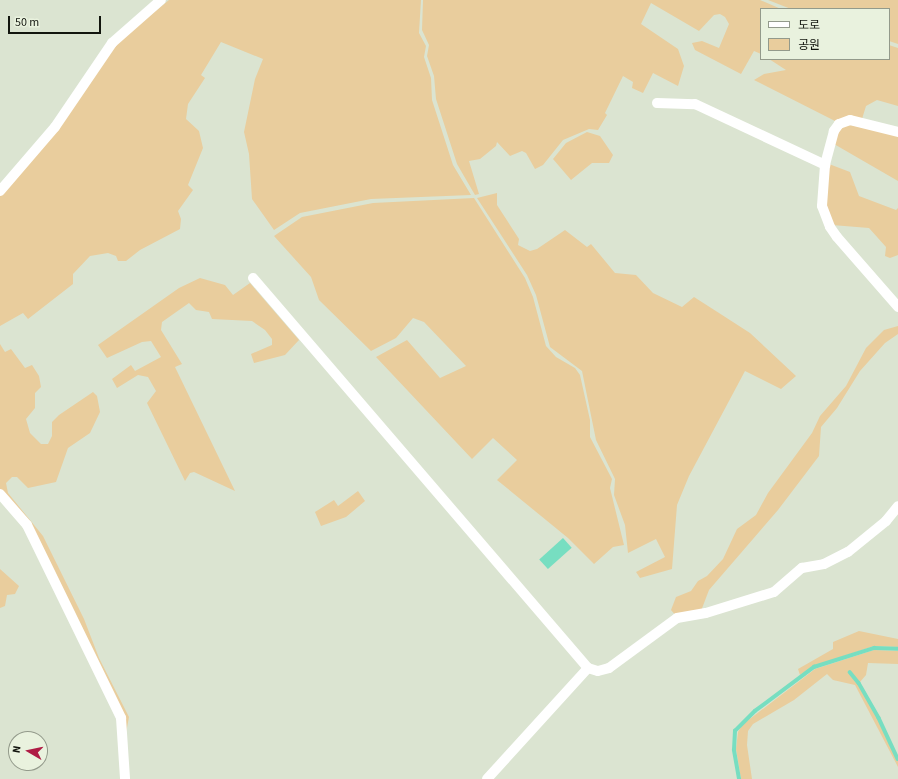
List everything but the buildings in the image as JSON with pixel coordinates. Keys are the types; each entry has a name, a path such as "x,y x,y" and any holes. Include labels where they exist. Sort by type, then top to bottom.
{"street":[{"path":"0,190 55,127 112,43 161,0"},
{"path":"657,103 695,104 825,165"},
{"path":"898,132 862,122 845,121 834,131 825,165 822,206 830,227 898,307"},
{"path":"253,278 588,668 598,671 609,668 677,618 706,613 774,592 802,568 824,564 848,552 886,521 898,506"},
{"path":"0,494 20,515 31,532 121,718 125,779"},
{"path":"487,779 588,668"}],"green space":[{"path":"169,0 421,0 419,33 426,46 424,57 431,78 432,100 453,165 471,195 371,199 300,213 274,230 252,199 249,154 244,132 255,79 263,59 221,42 201,75 205,78 188,104 186,119 199,131 203,148 188,185 193,190 178,211 181,219 180,229 140,250 126,261 118,261 116,256 108,253 90,256 73,274 73,284 28,319 23,313 0,326 0,194 115,44"},
{"path":"423,0 760,0 779,8 760,8 760,54 754,51 741,74 695,50 692,43 702,41 719,48 729,24 725,17 720,14 714,15 699,31 651,3 641,24 678,49 684,66 678,86 653,73 643,93 632,88 633,82 623,76 605,113 607,115 598,130 589,129 563,140 543,165 535,169 526,153 522,151 510,156 497,142 496,146 480,159 469,161 479,194 475,195 457,164 436,99 434,76 427,56 429,45 422,30"},
{"path":"768,0 898,0 898,44 890,41 890,8 788,8"},
{"path":"890,45 898,48 898,106 877,100 866,106 862,119 837,122 754,80 764,74 786,70 771,60 890,60"},
{"path":"846,124 898,135 898,181 834,144 837,133"},
{"path":"587,132 600,136 613,155 609,163 592,163 571,180 553,159 566,143"},
{"path":"829,164 850,172 859,196 896,210 898,208 898,255 890,258 885,256 886,247 869,228 832,225 827,214 826,187"},
{"path":"497,193 497,205 519,239 518,245 530,251 537,249 565,230 587,247 591,244 615,273 636,275 653,293 682,307 694,297 750,333 796,376 781,389 745,371 689,476 677,505 672,569 640,578 636,572 665,557 656,539 628,553 625,525 614,495 615,479 596,440 582,371 550,347 536,295 527,275 477,198"},
{"path":"474,198 525,278 533,297 546,346 556,357 575,368 580,375 590,420 590,437 612,479 610,488 624,545 613,547 594,564 568,538 497,480 517,460 493,438 472,459 376,357 407,340 440,378 466,366 424,322 413,318 396,338 371,351 319,300 311,277 274,236 302,217 373,203"},
{"path":"200,278 225,285 233,295 250,283 299,340 285,355 254,363 251,354 272,345 272,339 265,330 252,321 212,319 209,312 196,310 189,303 162,322 161,330 182,364 175,367 235,491 194,472 190,473 185,481 147,403 156,391 148,377 138,375 117,388 112,379 131,365 135,371 161,357 151,341 142,342 107,358 98,345 179,288"},
{"path":"898,326 898,334 885,343 860,371 837,408 821,427 819,456 778,510 709,590 701,611 677,617 671,610 676,597 691,591 698,581 707,576 723,559 737,529 756,515 768,493 812,433 820,416 846,386 866,348 884,330"},
{"path":"0,344 5,352 11,349 25,368 32,365 39,376 41,387 35,393 35,408 26,419 30,433 41,444 48,444 52,436 52,422 59,415 93,392 97,396 100,412 90,433 68,448 56,482 28,488 17,477 12,477 6,483 8,493 43,536 84,619 99,658 129,717 126,733 55,573 0,492"},
{"path":"358,491 365,501 346,517 321,526 315,512 334,500 338,506"},
{"path":"0,569 19,586 15,594 7,595 5,606 0,608"},
{"path":"859,631 898,639 898,647 874,646 814,666 800,675 798,669 833,649 833,642"},
{"path":"874,650 898,651 898,664 868,663 866,675 860,682 850,672 859,683 879,719 898,761 898,767 855,685 833,680 827,674 794,700 753,724 748,731 747,745 752,779 741,779 736,749 738,732 742,725 815,669"}],"water":[{"path":"563,538 572,548 548,569 539,559"}],"waterway":[{"path":"739,779 734,750 735,731 755,711 814,667 874,648 898,649"},
{"path":"850,672 859,683 879,718 898,759"}]}
